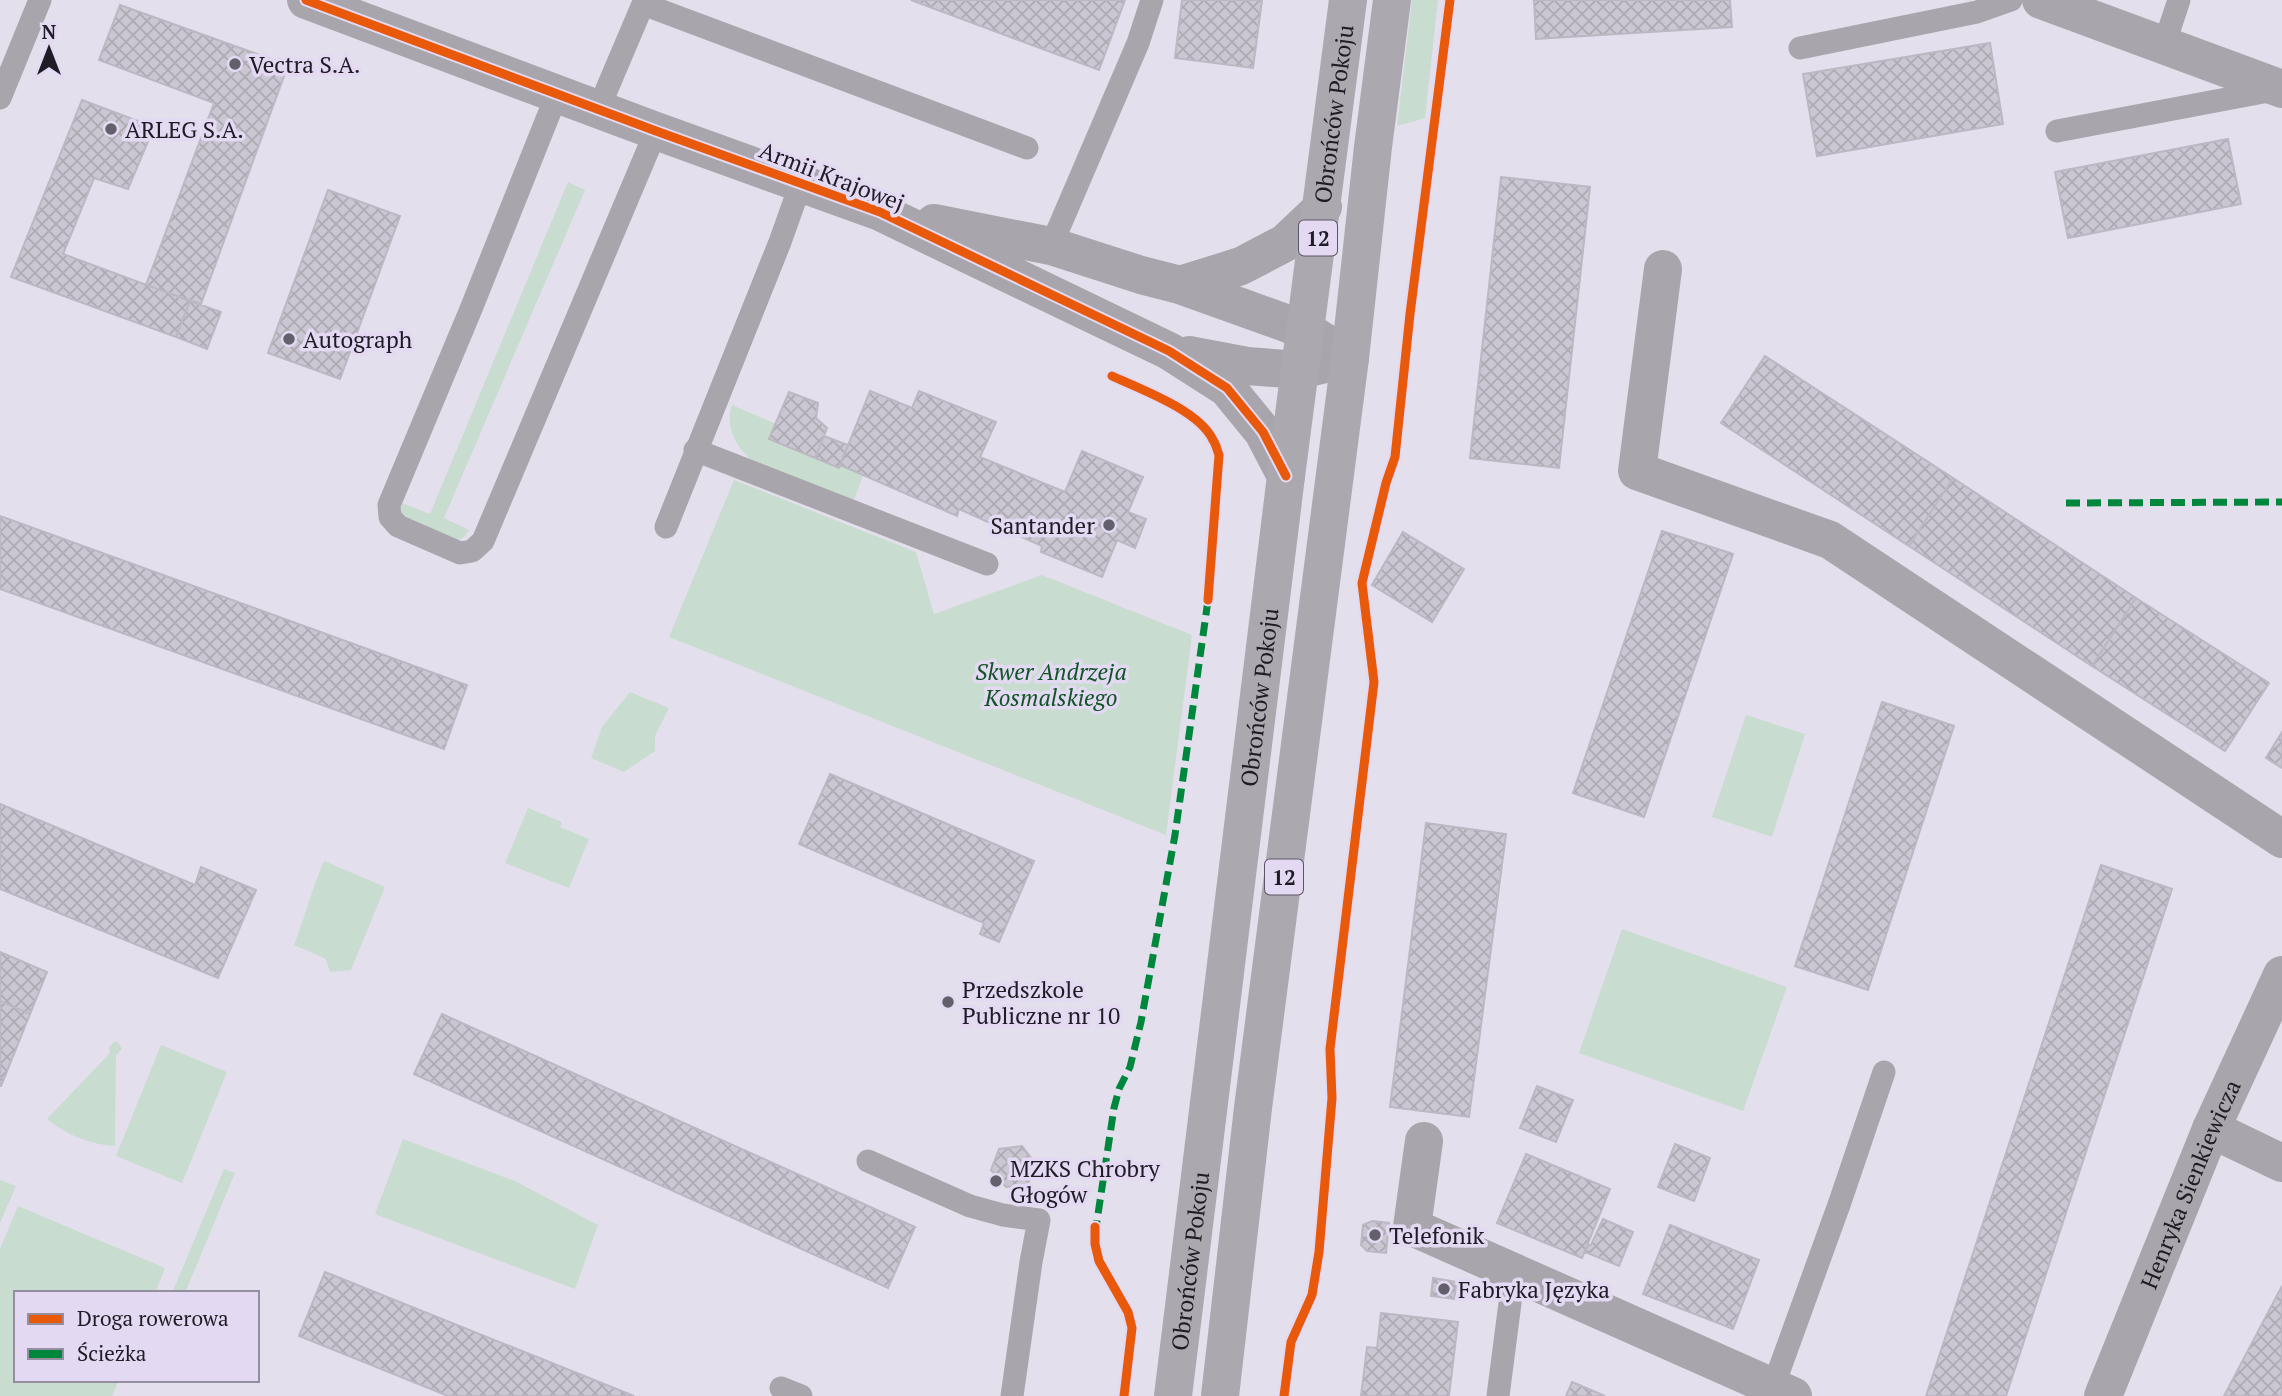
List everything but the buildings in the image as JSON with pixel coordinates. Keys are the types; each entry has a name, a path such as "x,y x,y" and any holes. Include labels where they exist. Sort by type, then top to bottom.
{"main road":[{"name":"Obrońców Pokoju","path":"1173,1396 1286,476 1348,0"},
{"name":"Obrońców Pokoju","path":"1220,1396 1253,1108 1350,358 1392,0"}],"street":[{"name":"Armii Krajowej","path":"306,0 880,212 1170,351 1227,388 1263,432 1286,476"},
{"path":"2041,0 2281,89"},
{"path":"1180,285 1241,266 1285,243 1322,207"},
{"name":"Armii Krajowej","path":"880,212 1051,246 1180,285 1305,330 1350,358"},
{"path":"1663,269 1637,471 1830,540 2282,839"},
{"name":"Armii Krajowej","path":"1170,351 1247,366 1300,370 1350,358"},
{"name":"Henryka Sienkiewicza","path":"2104,1396 2211,1129 2282,975"},
{"path":"2211,1129 2282,1163"},
{"path":"1424,1141 1412,1227 1783,1392"}],"lane":[{"path":"0,98 40,0"},
{"path":"1051,246 1138,43 1152,0"},
{"path":"1800,48 1977,12 2011,0"},
{"path":"2164,46 2179,0"},
{"path":"598,110 643,4 1027,148"},
{"path":"2057,131 2281,89"},
{"path":"557,94 461,335 389,505 390,517 398,526 460,553 472,551 483,541 656,131"},
{"path":"666,527 801,183"},
{"path":"695,450 987,564"},
{"path":"1783,1392 1840,1202 1884,1072"},
{"path":"868,1160 970,1206 1003,1215 1039,1220 1012,1396"},
{"path":"1498,1396 1514,1272"}],"green space":[{"path":"1412,0 1438,0 1425,118 1397,126"},
{"path":"568,182 585,190 444,518 469,530 463,538 457,540 403,516 402,503 430,514"},
{"path":"732,405 776,424 770,439 863,476 853,502 751,460 733,435 730,421"},
{"name":"Skwer Andrzeja Kosmalskiego","path":"734,480 916,552 934,614 1042,575 1192,635 1166,835 669,637"},
{"path":"630,692 669,708 655,736 655,751 624,772 591,758 602,727"},
{"path":"1746,715 1805,734 1772,837 1712,817"},
{"path":"528,808 562,822 560,827 589,839 569,888 505,863"},
{"path":"324,861 385,887 351,970 330,972 326,959 294,945"},
{"path":"1622,929 1787,987 1743,1111 1579,1053"},
{"path":"118,1042 122,1049 116,1055 115,1146 78,1138 47,1119 110,1053 109,1047"},
{"path":"161,1045 227,1072 182,1183 116,1156"},
{"path":"403,1139 515,1181 598,1225 575,1289 375,1214"},
{"path":"224,1169 235,1173 186,1291 173,1291"},
{"path":"0,1180 16,1186 0,1223"},
{"path":"18,1206 165,1268 156,1291 14,1291 14,1382 118,1382 112,1396 0,1396 0,1249"}],"marked path":[{"path":"2066,503 2282,502"},
{"path":"1095,1234 1114,1108 1119,1089 1130,1067 1141,1022 1175,835 1208,600"}],"cycle path":[{"path":"306,0 880,212 1169,351 1227,388 1263,432 1286,476"},
{"path":"1284,1396 1291,1342 1312,1295 1319,1252 1332,1098 1330,1049 1374,682 1362,583 1386,483 1395,457 1410,314 1450,0"},
{"path":"1112,376 1182,410 1206,429 1215,443 1219,455 1208,600"},
{"path":"1095,1227 1099,1261 1128,1312 1132,1328 1124,1396"}],"place":[{"name":"Vectra S.A.","path":"235,64"},
{"name":"ARLEG S.A.","path":"111,129"},
{"name":"Autograph","path":"289,339"},
{"name":"Santander","path":"1109,525"},
{"name":"Przedszkole Publiczne nr 10","path":"948,1002"},
{"name":"MZKS Chrobry Głogów","path":"996,1181"},
{"name":"Telefonik","path":"1375,1235"},
{"name":"Fabryka Języka","path":"1444,1289"}]}
